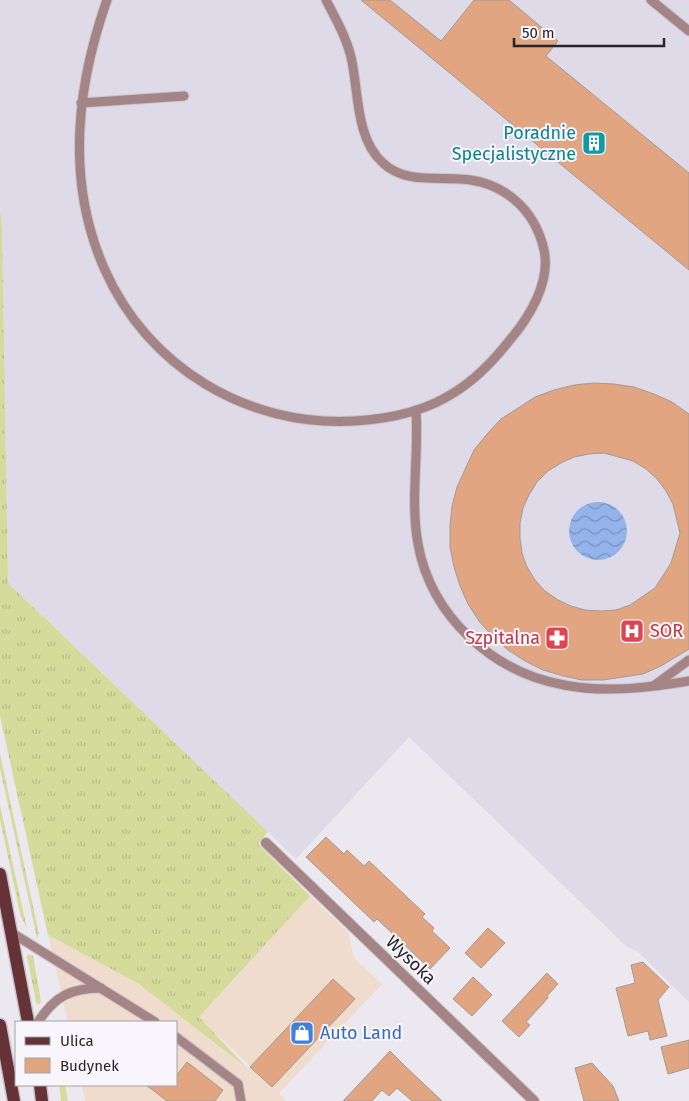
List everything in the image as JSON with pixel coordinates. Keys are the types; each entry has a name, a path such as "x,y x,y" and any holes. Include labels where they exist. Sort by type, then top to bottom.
{"main road":[{"path":"0,874 28,1021"},
{"path":"0,1025 14,1101"},
{"path":"40,1086 42,1101"}],"street":[{"name":"Wysoka","path":"266,843 534,1101"}],"lane":[{"path":"107,0 90,54 81,103 78,150 88,222 94,244 113,289 150,340 199,381 218,392 279,416 315,421 342,422 389,417 416,411 445,398 468,383 499,354 525,320 540,290 545,267 544,250 540,238 528,213 514,198 488,184 471,180 422,178 401,174 393,171 378,158 372,150 364,130 351,57 326,0"},
{"path":"651,0 689,31"},
{"path":"81,103 184,96"},
{"path":"416,411 417,438 414,511 421,560 434,591 461,630 498,660 528,675 563,685 599,689 654,686 689,681"},
{"path":"654,686 689,660"},
{"path":"12,933 102,988 151,1021"},
{"path":"39,1021 50,1006 69,992 83,988 102,988"},
{"path":"178,1039 238,1084 241,1101"}],"shaded area":[{"path":"0,0 689,0 689,1002 637,951 627,947 409,737 296,859 8,583 2,227 0,207"},
{"path":"310,896 348,932 354,958 382,984 279,1093 286,1101 85,1101 82,1086 178,1086 178,1021 68,1021 48,935 199,1017","holes":["210,1028 250,1066 246,1067"]}],"green space":[{"path":"0,207 2,227 8,583 268,832 258,844 310,896 199,1017 246,1067 139,984 48,935 0,716"},
{"path":"0,754 39,934 37,938 0,768"},
{"path":"0,805 27,929 20,914 0,819"},
{"path":"28,954 33,956 41,1002 38,1005 36,1002"},
{"path":"59,1086 65,1086 68,1101 61,1101"}],"water":[{"path":"592,502 604,502 619,510 627,525 627,537 619,552 604,560 592,560 577,552 569,537 569,525 577,510"}],"building":[{"name":"Poradnie Specjalistyczne","path":"361,0 390,0 441,41 474,0 509,0 558,41 546,56 689,173 689,270"},
{"path":"594,383 634,387 672,402 689,414 689,649 661,666 643,674 603,680 582,680 543,670 525,661 493,637 479,621 468,604 454,567 450,547 452,506 457,487 474,450 501,419 535,397 574,385","holes":["604,453 633,461 657,479 673,504 680,533 671,563 655,588 630,605 616,610 585,610 558,600 545,591 535,580 527,567 522,553 520,523 523,508 529,495 537,482 548,471 574,457"]},
{"path":"326,837 344,854 347,850 364,866 369,861 425,914 422,917 434,928 432,931 450,948 430,969 377,919 374,922 306,857"},
{"path":"488,928 505,943 481,968 465,953"},
{"path":"643,962 669,987 658,1000 667,1036 650,1040 648,1031 628,1036 616,988 635,983 631,965"},
{"path":"547,973 558,984 526,1022 530,1025 519,1037 502,1021"},
{"path":"473,977 492,995 472,1016 453,999"},
{"name":"Auto Land","path":"333,979 355,999 272,1087 250,1067"},
{"path":"689,1040 689,1068 668,1074 661,1047"},
{"path":"390,1051 442,1101 412,1101 397,1088 389,1096 382,1090 372,1101 343,1101"},
{"path":"187,1062 223,1090 215,1101 167,1101 147,1086 178,1086 178,1073"},
{"path":"592,1063 613,1086 619,1101 584,1101 575,1068"}],"place":[{"name":"Poradnie Specjalistyczne","path":"594,143"},
{"name":"SOR","path":"632,631"},
{"name":"Szpitalna","path":"557,638"},
{"name":"Auto Land","path":"302,1033"}]}
